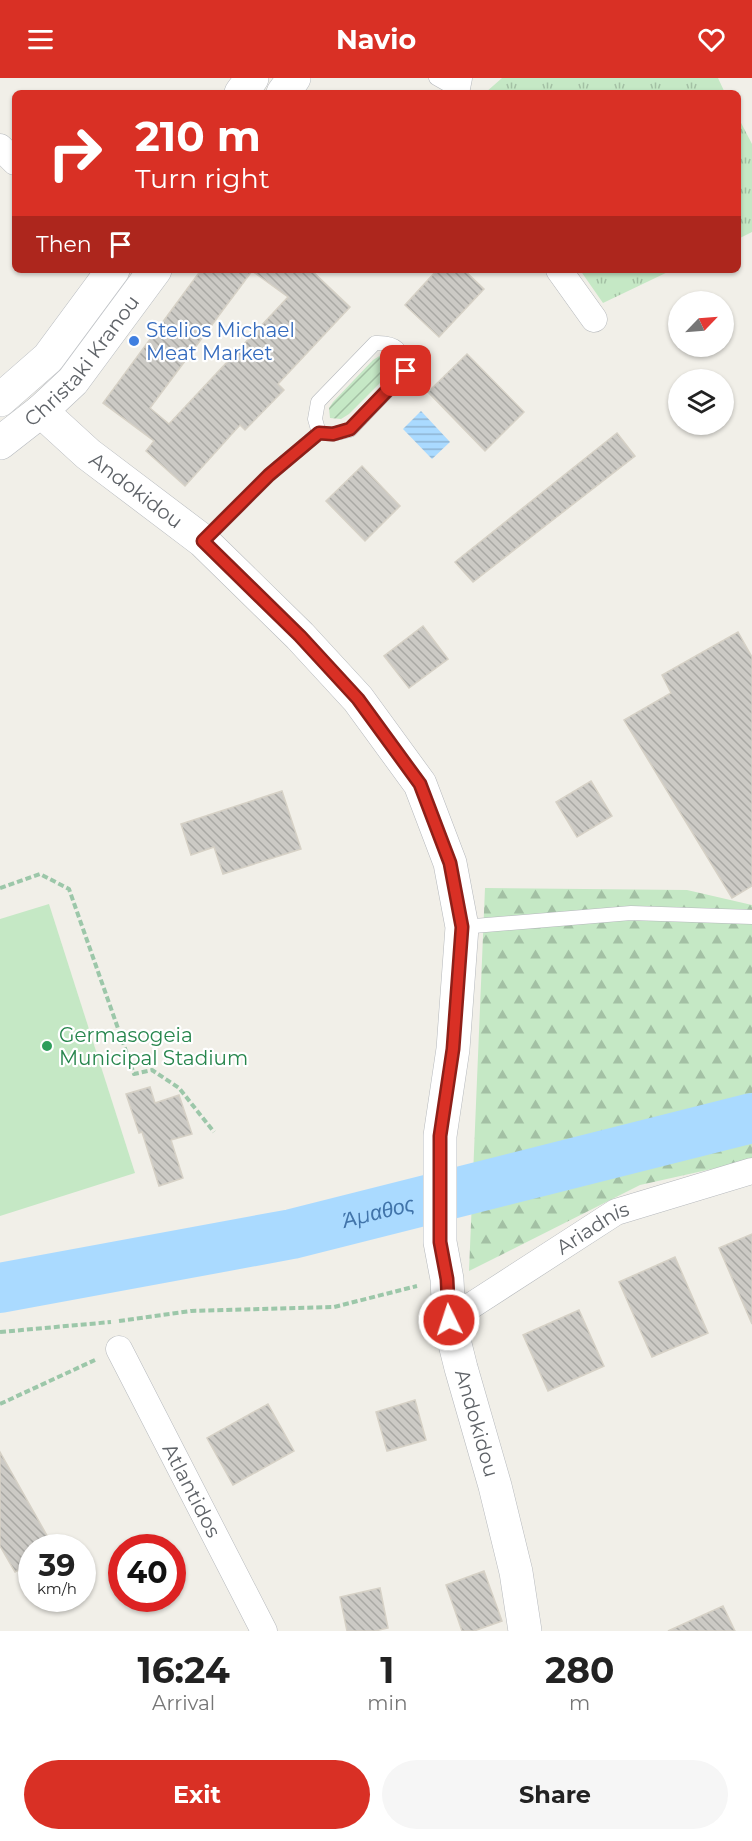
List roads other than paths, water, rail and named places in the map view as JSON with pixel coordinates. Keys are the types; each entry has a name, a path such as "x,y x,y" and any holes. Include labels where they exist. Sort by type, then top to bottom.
{"street":[{"path":"0,147 12,159"},
{"name":"Christaki Kranou","path":"0,400 48,358 111,273"},
{"name":"Christaki Kranou","path":"0,443 41,411 73,381 153,273"},
{"path":"561,273 594,320"},
{"name":"Andokidou","path":"41,411 88,454 203,541 300,636 358,699 420,784 450,863 462,927 453,1049 440,1136 440,1242 447,1279 449,1320 516,1572 525,1631"},
{"name":"Ariadnis","path":"449,1320 616,1212 752,1171"},
{"name":"Atlantidos","path":"119,1349 264,1631"}],"lane":[{"path":"203,541 269,475 319,433 333,434 350,429 406,371 404,358 396,346 388,342 375,343 318,402 315,419 319,433"},
{"path":"462,927 631,913 752,917"}],"water":[{"path":"421,411 450,442 432,459 403,429"}],"waterway":[{"name":"Άμαθος","path":"0,1288 292,1234 752,1118"}],"place":[{"name":"Stelios Michael Meat Market","path":"134,341"},
{"name":"Germasogeia Municipal Stadium","path":"47,1046"}]}
